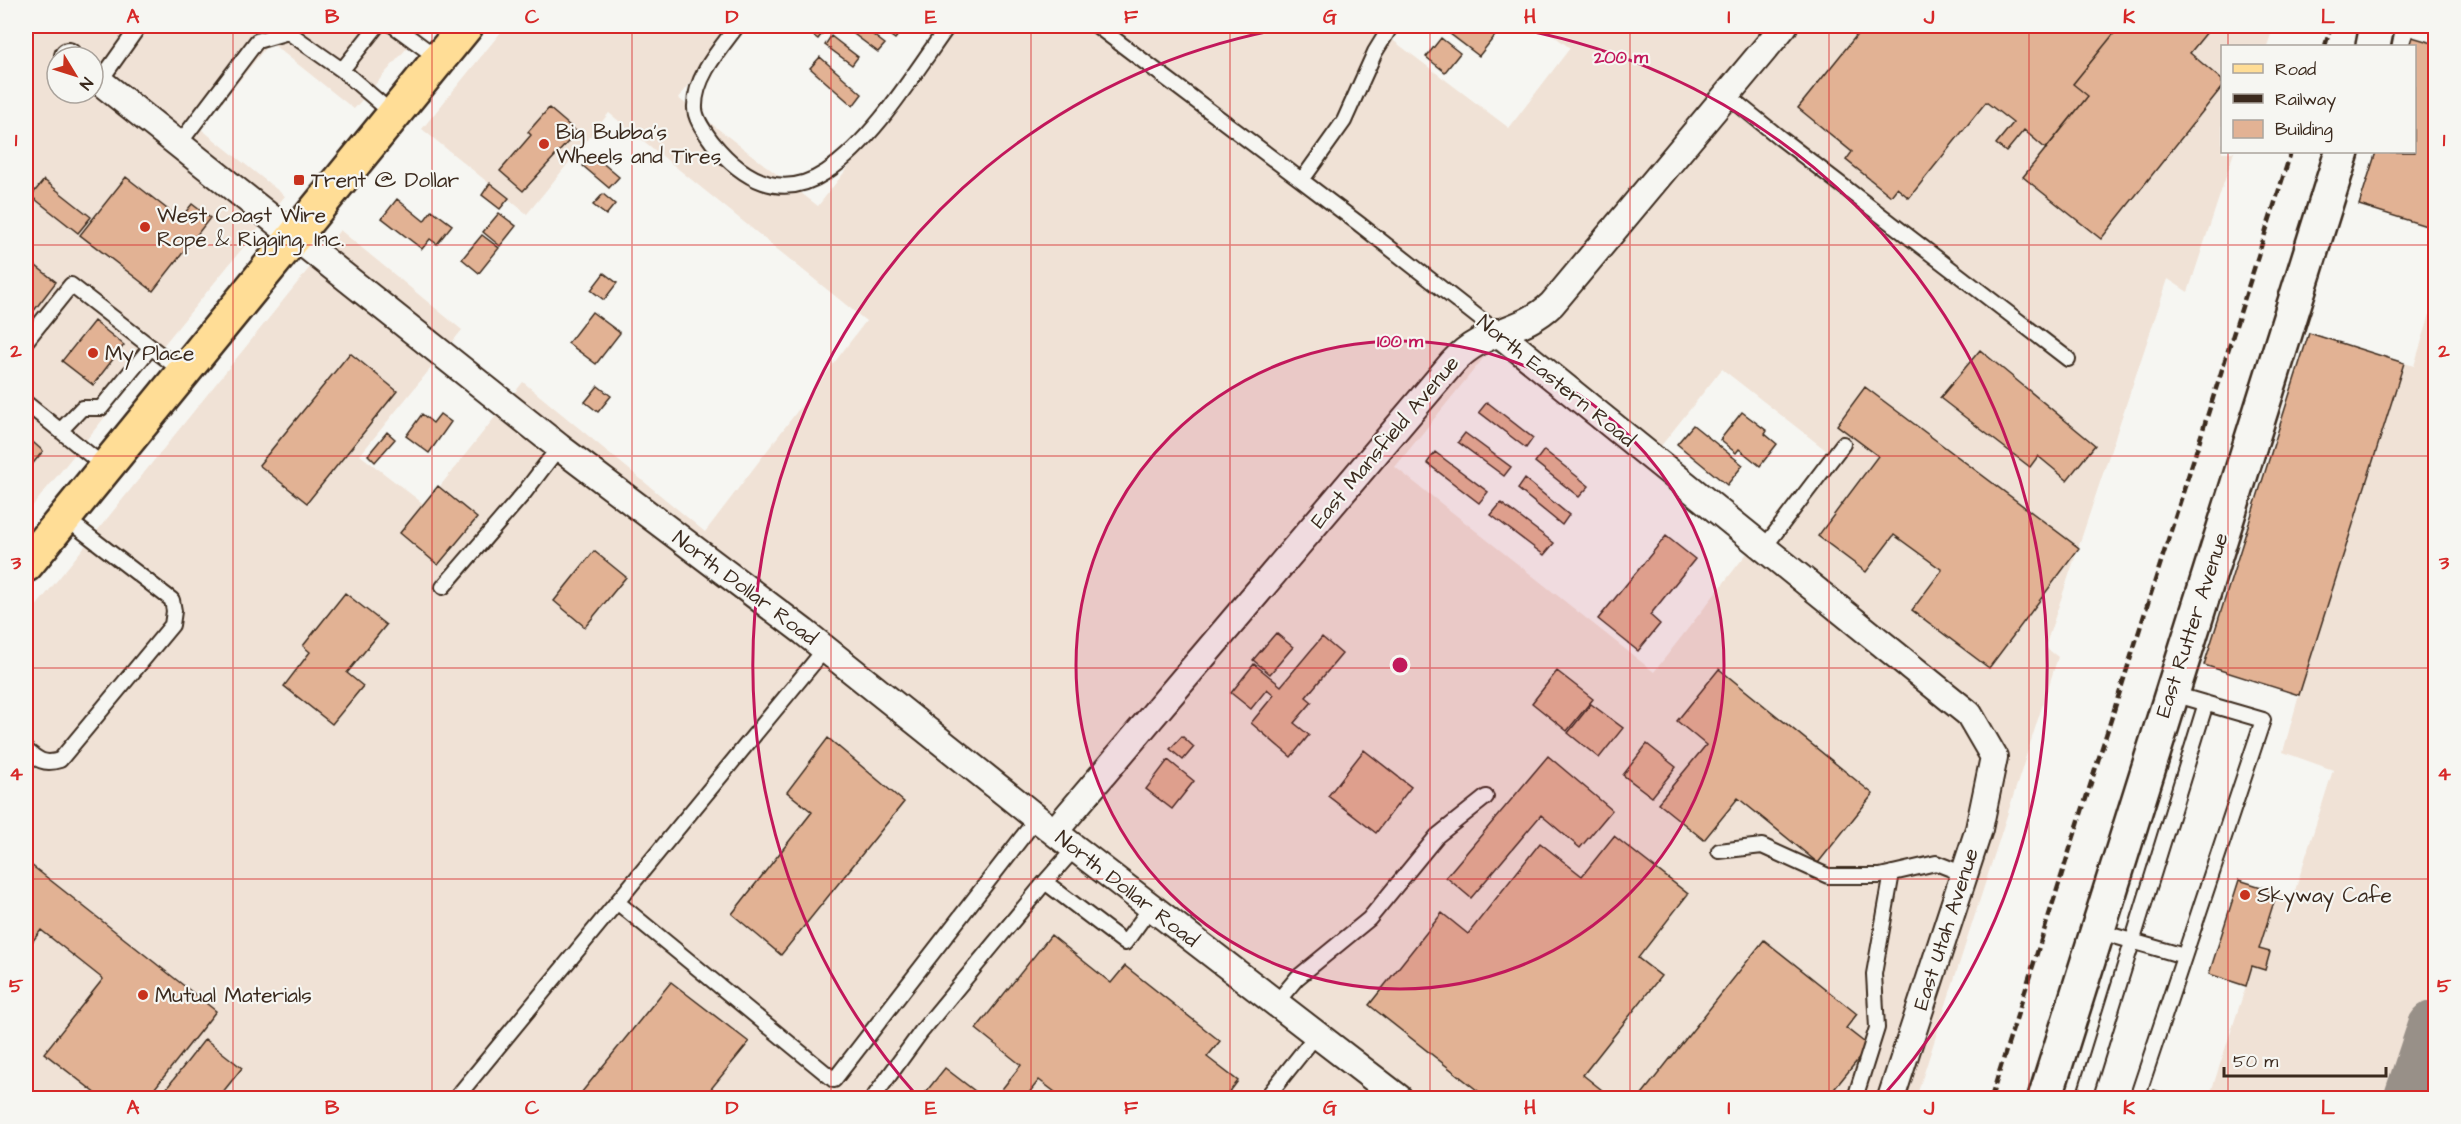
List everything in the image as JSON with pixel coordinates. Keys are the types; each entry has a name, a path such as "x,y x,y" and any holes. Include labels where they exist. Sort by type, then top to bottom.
{"main road":[{"path":"26,565 466,26"}],"street":[{"name":"East Mansfield Avenue","path":"1046,825 1453,362 1473,343 1497,332 1529,322 1552,304 1784,26"},
{"path":"2373,45 2378,26"},
{"name":"North Dollar Road","path":"105,86 559,447 825,649 1075,848 1317,1034 1385,1094"},
{"name":"East Rutter Avenue","path":"2045,1098 2170,693 2342,153"},
{"name":"North Eastern Road","path":"1497,332 1969,714 1994,757"},
{"name":"East Utah Avenue","path":"1891,1098 1979,830 1994,757"}],"lane":[{"path":"105,68 139,26"},
{"path":"342,70 377,26"},
{"path":"394,26 439,59"},
{"path":"737,26 704,75 694,104 695,114 706,133 729,162 763,184 792,186 825,173 852,149 888,110 948,26"},
{"name":"North Eastern Road","path":"1097,26 1302,180 1497,332"},
{"path":"1302,180 1344,121 1375,52 1391,26"},
{"path":"179,144 257,41 291,29 394,114"},
{"path":"1727,95 2068,359"},
{"path":"26,341 71,285 183,372"},
{"path":"60,431 82,408 101,408 151,347"},
{"path":"26,403 105,467"},
{"path":"1763,549 1843,444"},
{"path":"443,587 524,493 559,447"},
{"path":"26,750 41,762 50,763 60,760 172,625 174,611 172,600 64,517"},
{"path":"456,1098 825,649"},
{"path":"2138,1098 2263,720 2170,693"},
{"path":"2084,1098 2206,703"},
{"path":"1276,1003 1297,978 1369,919 1437,836 1486,797"},
{"path":"617,902 834,1080 1046,825"},
{"path":"1719,850 1762,846 1828,876 1880,876 1936,863 1964,874"},
{"path":"873,1098 921,1032 1075,848"},
{"path":"1855,1098 1877,1028 1874,974 1892,873"},
{"path":"1046,882 1125,943 1151,907"},
{"path":"2097,931 2184,956"},
{"path":"1266,1098 1317,1034"}],"shaded area":[{"path":"26,26 426,26 354,109 270,42 201,129 285,196 26,514"},
{"path":"506,26 733,26 678,98 818,206 958,26 1399,26 1390,38 1509,128 1570,48 1541,26 2274,26 2267,45 2221,45 2221,153 2234,153 2188,292 2168,279 2045,647 2058,657 1916,1098 26,1098 26,619 340,230 462,330 360,455 425,505 523,382 705,532 866,321 609,113 527,214 422,129","holes":["1494,345 1645,466 1722,369 1827,451 1654,672 1395,467"]},
{"path":"2435,298 2435,1098 2209,1098 2246,986 2209,974 2239,880 2293,897 2333,770 2283,752 2299,695 2204,665 2309,333 2414,366"}],"building":[{"path":"800,26 828,26 818,39"},
{"path":"843,26 861,26 885,44 878,52"},
{"path":"877,26 899,26 903,29 895,39"},
{"path":"1448,26 1502,27 1479,56 1445,30"},
{"path":"1864,26 2120,26 2073,84 2088,96 2046,149 2024,130 2006,152 1996,144 2013,123 1986,102 1909,198 1897,188 1891,196 1846,160 1852,152 1798,108"},
{"path":"2120,26 2212,26 2190,53 2221,79 2221,88 2101,239 2023,177 2088,96 2073,84"},
{"path":"831,36 858,57 852,65 825,45"},
{"path":"2412,37 2436,44 2436,229 2359,205 2376,153 2416,153 2416,45 2409,45"},
{"path":"1441,38 1460,53 1445,72 1426,57"},
{"path":"820,57 862,94 853,106 810,68"},
{"name":"Big Bubba's Wheels and Tires","path":"549,108 577,132 523,191 500,171 531,135 528,132"},
{"path":"593,155 619,177 609,188 583,166"},
{"name":"West Coast Wire Rope & Rigging, Inc.","path":"126,177 180,219 192,204 210,218 153,291 80,235"},
{"path":"44,180 91,217 78,233 31,196"},
{"path":"490,183 509,198 500,209 482,195"},
{"path":"603,194 615,204 606,215 593,205"},
{"path":"397,199 424,221 432,210 452,225 437,244 430,239 422,249 382,218"},
{"path":"499,213 516,226 500,246 483,232"},
{"path":"482,235 499,248 479,273 462,259"},
{"path":"26,258 56,282 26,321"},
{"path":"604,273 617,283 604,300 591,290"},
{"path":"592,312 620,333 596,364 568,343"},
{"name":"My Place","path":"94,321 124,345 93,385 62,361"},
{"path":"2309,333 2404,363 2299,695 2204,665"},
{"path":"1980,350 2095,445 2067,480 2038,456 2030,467 1940,398"},
{"path":"350,353 397,391 307,503 259,465"},
{"path":"598,386 611,396 598,412 585,402"},
{"path":"1865,387 2079,548 1989,668 1912,610 1942,570 1894,535 1866,572 1818,536 1878,456 1837,425"},
{"path":"1487,402 1533,438 1526,448 1479,412"},
{"path":"1742,412 1767,431 1765,434 1777,444 1760,466 1739,449 1736,453 1720,440"},
{"path":"422,414 433,423 440,414 451,422 429,453 406,436"},
{"path":"1693,425 1743,465 1727,485 1677,444"},
{"path":"387,432 395,439 375,462 368,455"},
{"path":"1465,433 1511,467 1504,476 1458,442"},
{"path":"26,436 43,451 26,472"},
{"path":"1544,450 1589,486 1579,497 1535,462"},
{"path":"1435,452 1488,492 1479,503 1427,463"},
{"path":"1525,479 1569,515 1562,525 1518,489"},
{"path":"438,486 477,518 438,565 400,533"},
{"path":"1501,503 1554,543 1544,555 1491,515"},
{"path":"1666,536 1695,559 1650,615 1660,624 1638,651 1598,619"},
{"path":"594,551 626,577 585,627 554,601"},
{"path":"345,593 386,625 347,673 363,686 332,724 284,686 310,652 303,646"},
{"path":"1276,633 1293,647 1270,674 1253,660"},
{"path":"1322,637 1342,654 1306,697 1312,702 1294,723 1309,735 1291,757 1251,723 1274,695 1267,689 1251,709 1231,693 1254,664 1281,686"},
{"path":"1719,669 1873,794 1818,863 1738,798 1704,840 1658,803 1706,745 1677,721"},
{"path":"1557,671 1593,699 1567,731 1532,703"},
{"path":"1591,704 1623,728 1599,758 1568,733"},
{"path":"1182,736 1194,747 1183,760 1170,749"},
{"path":"828,738 904,802 781,955 732,914 812,812 787,792"},
{"path":"1647,744 1676,767 1652,797 1623,775"},
{"path":"1364,750 1411,787 1376,833 1328,796"},
{"path":"1548,756 1612,810 1580,848 1541,815 1471,898 1446,877"},
{"path":"1168,760 1194,781 1172,809 1146,789"},
{"path":"1614,836 1688,894 1638,958 1661,976 1583,1075 1612,1098 1487,1098 1369,1005 1442,913 1468,934 1540,843 1582,876"},
{"name":"Mutual Materials","path":"26,861 216,1011 147,1098 102,1098 44,1053 103,979 41,930 26,950"},
{"path":"2239,880 2277,892 2259,949 2270,952 2265,970 2252,966 2246,986 2209,974"},
{"path":"1051,935 1111,983 1125,966 1220,1041 1207,1057 1238,1081 1225,1098 1063,1098 1039,1080 1025,1098 995,1098 1021,1065 976,1029"},
{"path":"1764,940 1857,1014 1846,1028 1869,1046 1827,1098 1639,1098"},
{"path":"671,982 749,1042 710,1090 721,1098 577,1098"},
{"path":"205,1039 242,1068 218,1098 159,1098"},
{"path":"945,1068 984,1098 921,1098"},
{"path":"2154,1090 2179,1098 2152,1098"}],"taxiway":[{"path":"2413,1098 2436,1029"}],"railway":[{"path":"2325,45 2331,26"},
{"path":"1991,1098 2291,153"}],"place":[{"name":"Big Bubba's Wheels and Tires","path":"544,144"},
{"name":"Trent @ Dollar","path":"299,180"},
{"name":"West Coast Wire Rope & Rigging, Inc.","path":"145,227"},
{"name":"My Place","path":"93,353"},
{"name":"Skyway Cafe","path":"2245,895"},
{"name":"Mutual Materials","path":"143,995"}]}
